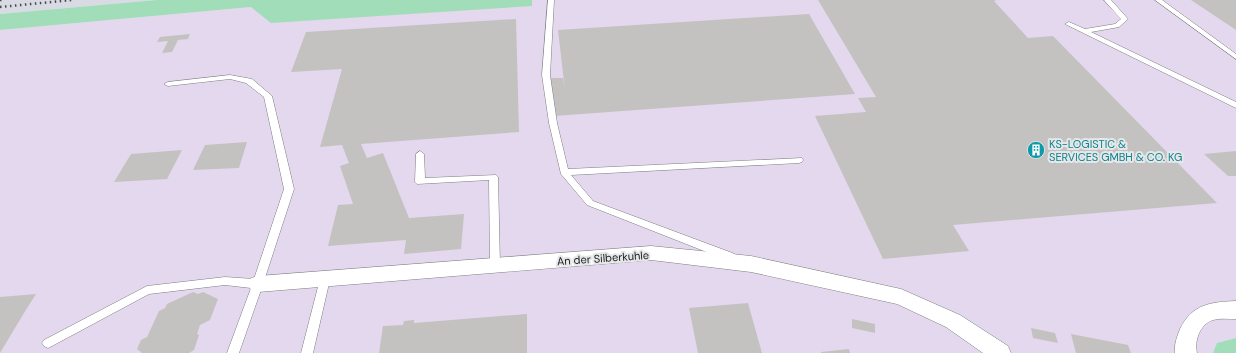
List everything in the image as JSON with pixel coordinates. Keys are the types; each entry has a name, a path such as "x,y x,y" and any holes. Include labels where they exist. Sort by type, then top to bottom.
{"street":[{"name":"An der Silberkuhle","path":"258,284 650,254 751,264 901,297 953,321 1000,353"},
{"path":"1186,353 1184,348 1192,324 1210,312 1236,310"}],"lane":[{"path":"551,0 546,75 553,124 564,172 590,203 751,264"},
{"path":"1085,31 1117,26 1125,19 1107,0"},
{"path":"1158,0 1236,57"},
{"path":"1069,24 1236,105"},
{"path":"168,84 230,77 249,82 268,96 288,188 258,284 233,353"},
{"path":"420,154 420,182 493,177 495,266"},
{"path":"564,172 799,160"},
{"path":"307,353 325,279"},
{"path":"48,343 147,290 225,281 258,284"}],"shaded area":[{"path":"0,0 157,0 0,14"},
{"path":"532,0 1236,0 1236,338 1217,343 1213,353 0,353 0,30 251,7 532,5"}],"green space":[{"path":"157,0 532,0 532,6 271,23 251,7 0,30 0,14"},
{"path":"1236,338 1236,353 1213,353 1217,343"}],"building":[{"name":"KS-LOGISTIC & SERVICES GMBH & CO. KG","path":"818,0 997,0 994,1 1028,38 1053,36 1217,203 953,225 969,251 883,259 815,116 866,112 858,98 876,97"},
{"path":"1191,0 1236,0 1236,30"},
{"path":"809,14 855,94 554,116 550,78 563,78 565,91 558,30"},
{"path":"516,19 519,132 361,144 367,158 383,153 409,218 464,214 461,249 404,254 406,240 328,246 338,205 353,204 340,166 349,163 342,145 320,147 342,69 291,72 306,32"},
{"path":"190,34 188,39 178,40 172,52 162,53 168,41 157,42 160,37"},
{"path":"247,142 239,168 193,170 205,145"},
{"path":"182,150 167,179 114,182 131,154"},
{"path":"1236,151 1236,176 1228,176 1204,154"},
{"path":"193,292 198,294 203,292 218,299 210,320 200,325 197,334 199,335 194,350 189,353 142,353 137,349 141,340 147,337 159,311 165,308 167,304"},
{"path":"36,294 24,313 0,353 0,297"},
{"path":"748,303 762,353 698,353 689,308"},
{"path":"527,314 527,353 379,353 383,326 403,325 404,321 414,320 414,323"},
{"path":"852,319 875,324 875,333 852,328"},
{"path":"1031,328 1055,333 1058,343 1033,338"},
{"path":"1071,334 1128,345 1131,353 1076,353"},
{"path":"849,349 850,353 821,353 821,352"}],"railway":[{"path":"0,7 72,0"}],"place":[{"name":"KS-LOGISTIC & SERVICES GMBH & CO. KG","path":"1036,150"}]}
